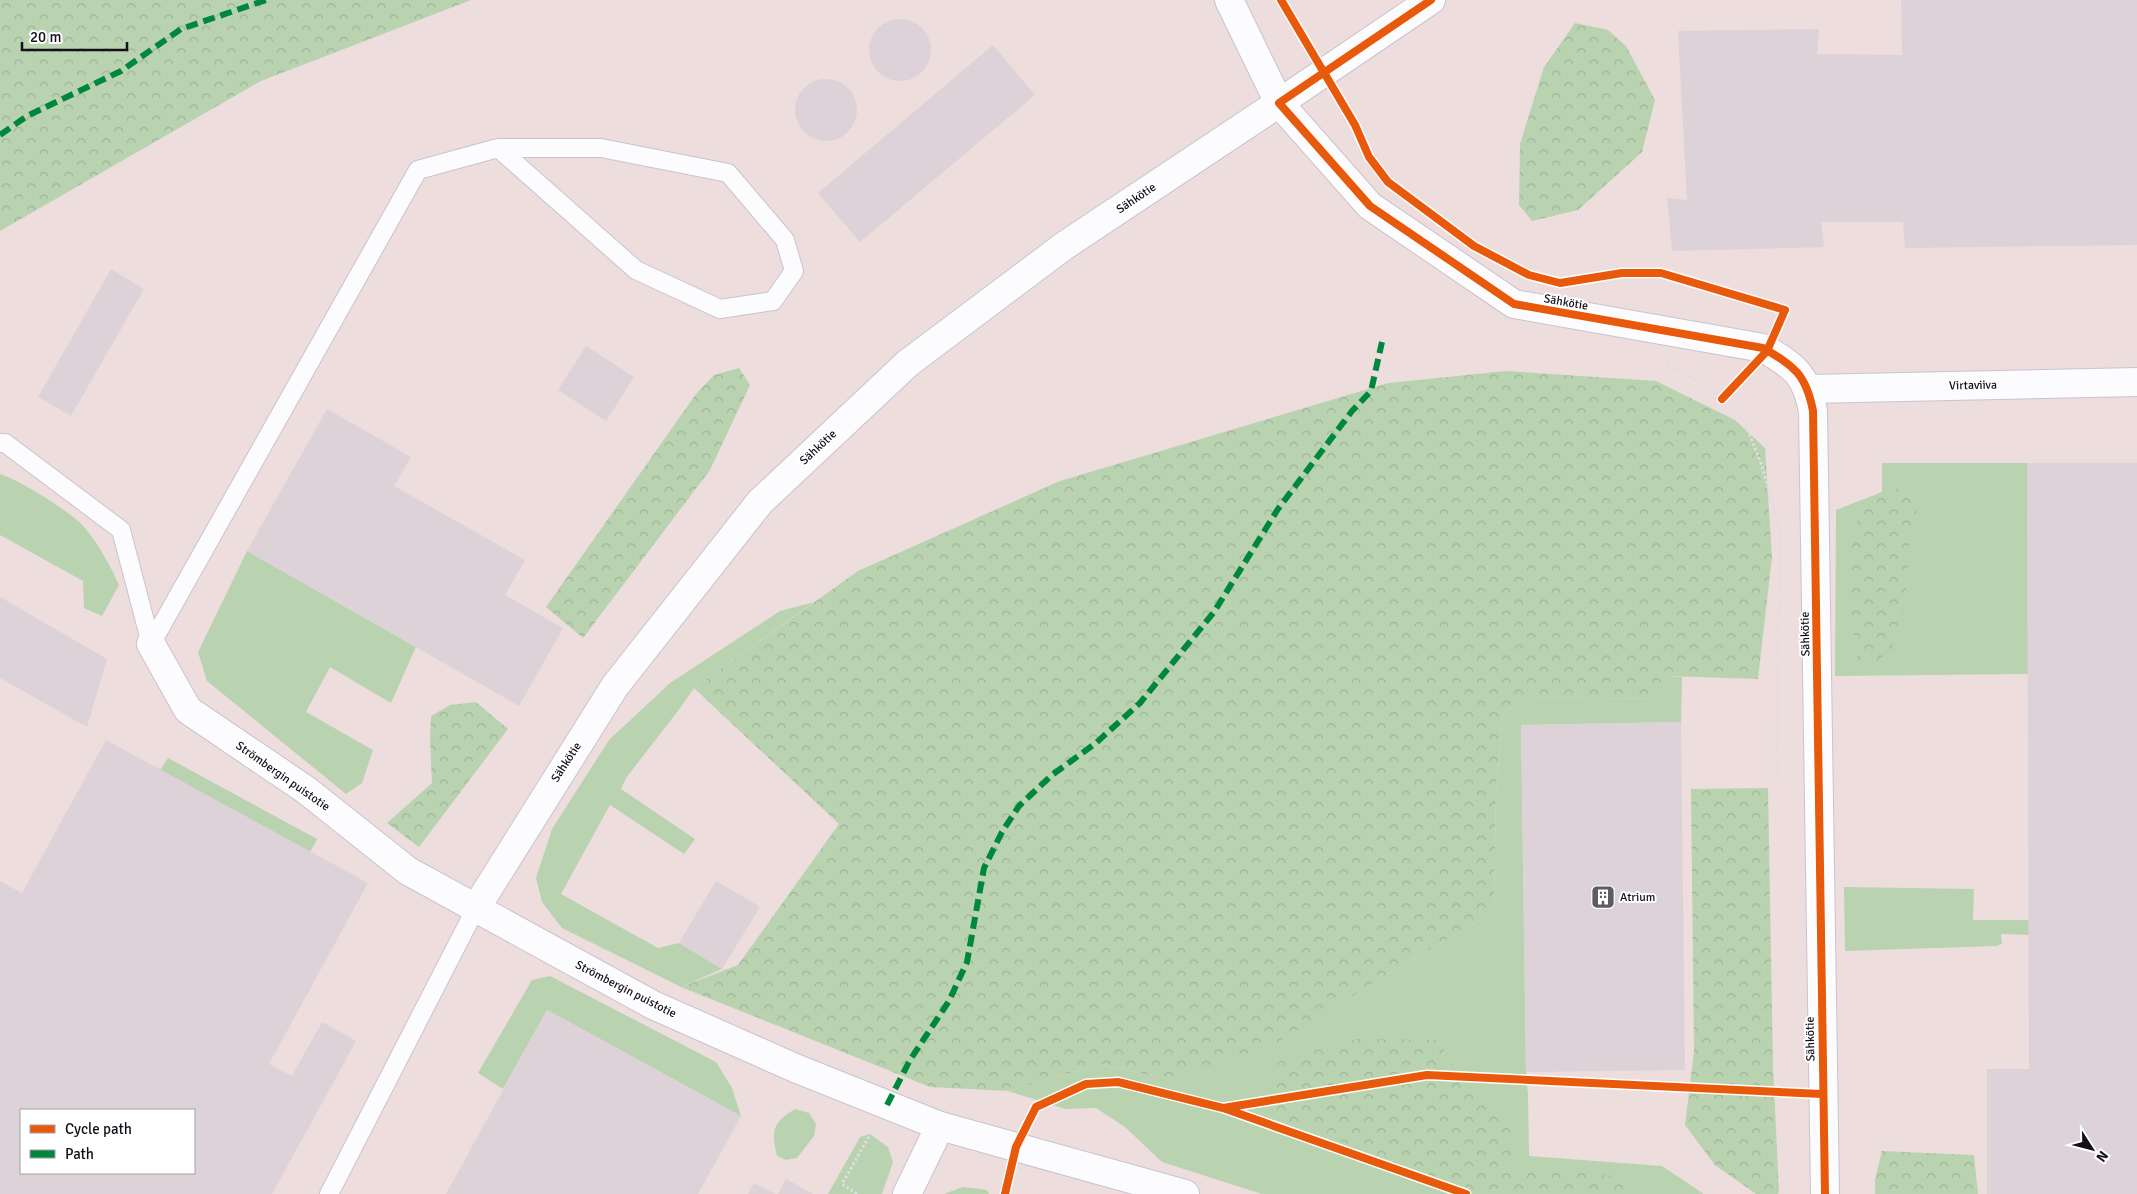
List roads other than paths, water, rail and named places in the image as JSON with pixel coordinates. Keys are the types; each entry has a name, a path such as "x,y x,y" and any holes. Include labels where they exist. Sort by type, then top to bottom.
{"street":[{"path":"1229,0 1279,103"},
{"name":"Sähkötie","path":"476,908 615,686 760,502 908,363 1064,246 1431,0"},
{"name":"Sähkötie","path":"1279,103 1370,206 1514,304 1763,348 1794,368 1809,389 1813,411 1825,1194"},
{"name":"Virtaviiva","path":"1809,389 2137,382"},
{"name":"Strömbergin puistotie","path":"151,644 188,710 306,790 408,871 653,1005 795,1068 940,1126 1185,1194"},
{"path":"907,1194 940,1126"}],"lane":[{"path":"151,644 418,170 498,148 601,148 728,172 785,240 794,271 772,301 720,309 636,270 498,148"},
{"path":"0,443 5,443 121,530 151,644"},
{"path":"329,1194 476,908"}],"place":[{"name":"Atrium","path":"1603,897"}]}
